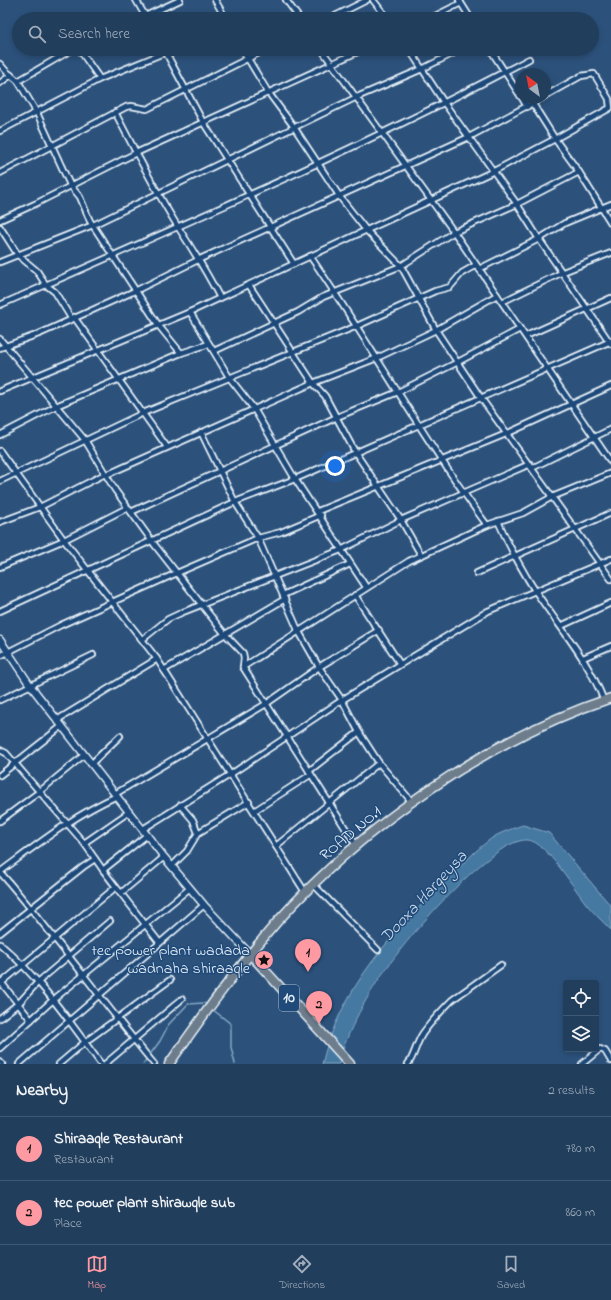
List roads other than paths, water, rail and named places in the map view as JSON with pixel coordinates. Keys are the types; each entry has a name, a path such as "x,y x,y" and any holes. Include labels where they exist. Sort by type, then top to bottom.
{"highway":[{"name":"ROAD NO.1","path":"169,1064 204,1014 251,955 305,892 356,845 412,802 464,767 563,717 607,699"},
{"name":"10","path":"251,955 350,1064"}],"street":[{"path":"136,0 143,12"},
{"path":"157,12 180,0"},
{"path":"215,0 222,12"},
{"path":"287,0 295,12"},
{"path":"343,12 367,0"},
{"path":"374,0 383,12"},
{"path":"441,12 460,1 467,12"},
{"path":"18,80 61,56"},
{"path":"84,56 100,78"},
{"path":"0,131 37,113 100,78 153,56"},
{"path":"168,56 203,122 294,264"},
{"path":"0,173 114,112 131,106 148,109 251,56"},
{"path":"326,56 454,232 526,336 545,368 572,404 611,462"},
{"path":"0,220 136,153 348,56"},
{"path":"0,611 235,502 295,479 481,398 545,368 610,342 539,239 517,204 445,104 414,56"},
{"path":"0,262 93,224 357,97 448,56"},
{"path":"495,56 515,88"},
{"path":"247,58 268,92 294,127 340,197 366,230 401,266 417,298 436,330 481,398 611,579"},
{"path":"0,305 178,227 383,133 445,104 529,59"},
{"path":"0,64 18,80 37,113 70,185 80,197 93,224 114,254 159,326 181,354"},
{"path":"0,391 97,350 159,326 249,285 494,171 610,108 610,99 594,74 581,76 551,93"},
{"path":"0,83 11,75"},
{"path":"0,348 39,334 137,290 200,259 340,197 469,137 533,104 611,223"},
{"path":"114,112 178,227 200,259 220,298"},
{"path":"214,351 335,293 401,266 454,232 517,204 578,172"},
{"path":"0,481 143,413 292,351 357,326 417,298 435,291 450,288 462,273 539,239 555,228 611,204"},
{"path":"0,227 18,255 37,271 46,285 55,292 72,318 120,381 167,447"},
{"path":"502,302 563,272 611,253"},
{"path":"310,256 357,326 463,493 487,525"},
{"path":"249,285 313,383 325,396 355,452 401,520 421,555"},
{"path":"0,522 40,507 105,474 313,383 377,358 436,330 497,295"},
{"path":"526,336 611,298"},
{"path":"190,312 230,377 254,409 295,479 319,513 341,550 366,587"},
{"path":"131,512 274,445 398,392 520,329"},
{"path":"0,339 85,440 127,508 224,633 243,653 243,667 356,845"},
{"path":"0,435 56,406 120,381 181,354 209,344"},
{"path":"0,656 61,626 177,573 258,538 281,532 379,486 506,434 611,386"},
{"path":"143,639 168,619 201,604 341,550 401,520 531,466 611,429"},
{"path":"201,432 235,502 258,538 298,630 319,667 342,700 359,732 379,763 412,802"},
{"path":"0,451 64,540 143,639 157,659 305,892"},
{"path":"243,667 366,587 421,555 487,525 528,511 552,497 611,473"},
{"path":"0,566 64,540 127,508"},
{"path":"477,573 611,514"},
{"path":"498,521 514,556 536,592 583,658 607,699"},
{"path":"143,829 231,774 342,700 488,611 611,560"},
{"path":"164,670 284,597 350,564"},
{"path":"355,595 400,664"},
{"path":"561,626 611,603"},
{"path":"154,1064 54,939 32,909 0,872 66,823 116,795 207,738 266,704 319,667 379,630"},
{"path":"0,640 30,685 143,829 146,835 204,905 251,955"},
{"path":"583,658 611,646"},
{"path":"0,700 93,656"},
{"path":"57,720 157,659"},
{"path":"0,775 62,726"},
{"path":"254,811 309,773 359,732"},
{"path":"91,764 120,736"},
{"path":"0,750 6,753 84,843 145,925 160,942"},
{"path":"0,821 39,792 84,755"},
{"path":"276,846 379,763"},
{"path":"172,866 187,851 198,833 249,802"},
{"path":"180,806 193,820 198,833"},
{"path":"84,843 129,812"},
{"path":"103,870 146,835"},
{"path":"121,893 164,857"},
{"path":"0,933 95,859"},
{"path":"314,885 378,950"},
{"path":"31,1020 19,1003 1,983 116,887"},
{"path":"0,1048 54,1000 190,888"},
{"path":"19,1064 100,996 204,905"},
{"path":"0,1018 19,1003 38,982 110,921"},
{"path":"0,944 22,965 54,1000 101,1064"},
{"path":"408,1064 412,1059 423,1034 452,1000 501,965"},
{"path":"59,1064 85,1042 170,980"},
{"path":"106,1064 133,1039 182,999"},
{"path":"582,1064 600,1049 604,1051 611,1061"}],"water":[{"path":"523,825 549,833 611,906 611,930 588,906 560,868 543,849 528,840 513,843 494,854 453,890 414,933 399,951 367,999 352,1026 339,1064 322,1064 330,1036 342,1010 356,985 391,938 430,896 479,849 497,835"}],"waterway":[{"path":"143,1064 160,1041 169,1024 188,1004 204,1003 208,1006"},
{"path":"212,1009 231,1024 231,1047 235,1064"}],"place":[{"name":"tec power plant wadada wadnaha shiraaqle","path":"264,960"},
{"name":"Shiraaqle Restaurant","path":"308,972"},
{"name":"tec power plant shirawqle sub","path":"319,1024"}],"water label":[{"name":"Dooxa Hargeysa","path":"424,897"}]}
